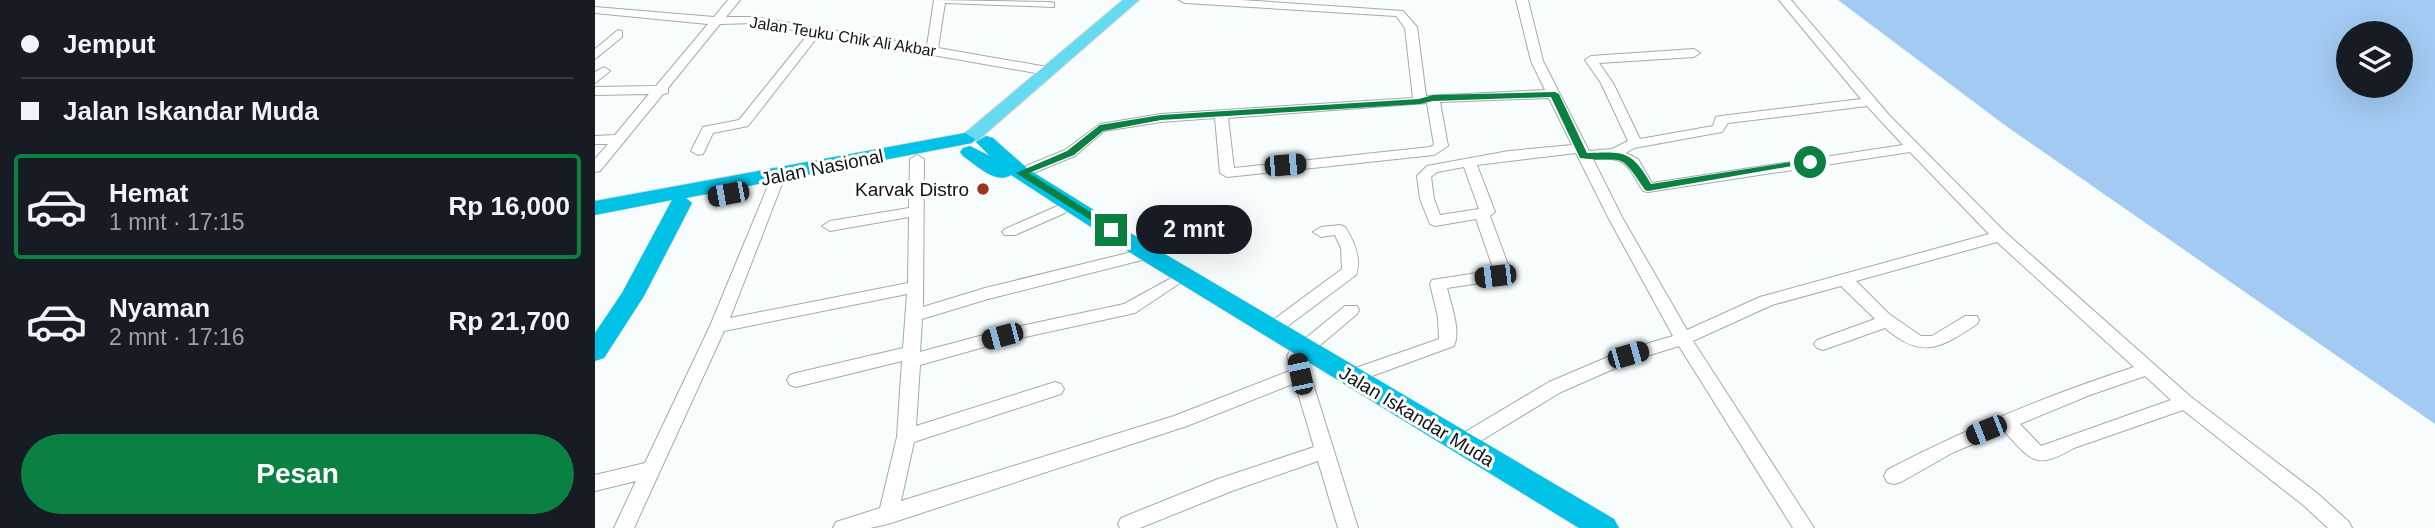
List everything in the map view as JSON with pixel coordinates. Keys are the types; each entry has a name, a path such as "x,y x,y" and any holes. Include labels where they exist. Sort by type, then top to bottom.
{"highway":[{"name":"Jalan Nasional","path":"598,211 681,203 917,159 973,143"},
{"name":"Jalan Nasional","path":"598,211 973,143"},
{"name":"Jalan Iskandar Muda","path":"973,143 1271,330 1300,360 1353,376 1604,528"},
{"name":"Jalan Iskandar Muda","path":"973,143 1060,210 1300,360 1581,528"},
{"path":"595,352 632,296 681,203"}],"main road":[{"path":"973,143 1047,71 1132,0"},
{"path":"973,143 1118,21 1139,0"}],"street":[{"path":"595,3 600,0"},
{"path":"595,168 663,90 734,0"},
{"path":"932,50 943,0 1050,5"},
{"path":"1185,0 1395,11 1403,15 1411,27 1426,100 1441,146 1434,151 1227,173 1221,116"},
{"path":"1395,11 1407,0"},
{"path":"1522,0 1537,61 1582,152 1683,339 1804,528"},
{"path":"1784,0 1912,148 2000,236 2185,402 2310,499 2342,528"},
{"name":"Jalan Teuku Chik Ali Akbar","path":"595,10 717,21 755,20 1047,71"},
{"path":"698,151 709,129 743,123 817,30"},
{"path":"595,55 618,34"},
{"path":"1633,144 1607,83 1591,60 1694,53"},
{"path":"595,91 663,90"},
{"path":"1021,173 1070,153 1100,128 1161,118 1555,94"},
{"path":"1615,153 1633,144 1717,129 1721,126 1721,120 1870,102"},
{"path":"595,141 618,139"},
{"path":"1469,162 1488,212 1435,221 1427,199 1425,176 1432,169 1469,162 1582,152 1615,153 1633,162 1648,188 1912,148"},
{"path":"1424,151 1432,169"},
{"path":"894,519 906,438 916,287 917,159"},
{"path":"624,528 718,326 775,184"},
{"path":"1010,232 1060,210"},
{"path":"830,226 918,212"},
{"path":"1353,376 1448,342 1446,317 1438,284 1495,276 1502,271 1482,215"},
{"path":"1271,330 1350,271 1349,248 1340,230 1321,232"},
{"path":"1462,443 1555,387 1628,355 1683,339 1766,300 2000,236"},
{"path":"914,316 1136,256"},
{"path":"1845,280 1885,321 1926,343 1972,320"},
{"path":"796,380 1129,309 1175,281"},
{"path":"718,326 916,287"},
{"path":"843,528 894,519 1180,421 1300,360 1351,310"},
{"path":"1823,344 1885,321"},
{"path":"1300,360 1323,452 1348,528"},
{"path":"1894,475 1923,457 2006,422 2084,390 2147,369"},
{"path":"906,438 1055,389"},
{"path":"2006,422 2037,454 2053,451 2185,402"},
{"path":"1128,524 1225,485 1323,452"},
{"path":"595,482 649,470"}],"water":[{"path":"1838,0 2435,0 2435,424 2006,126"}],"place":[{"name":"Karvak Distro","path":"983,189"}],"route":[{"path":"1111,230 1021,173 1070,153 1100,128 1132,125 1161,118 1221,116 1433,98 1555,94 1584,156 1615,153 1621,155 1633,162 1648,188 1810,162"}]}
